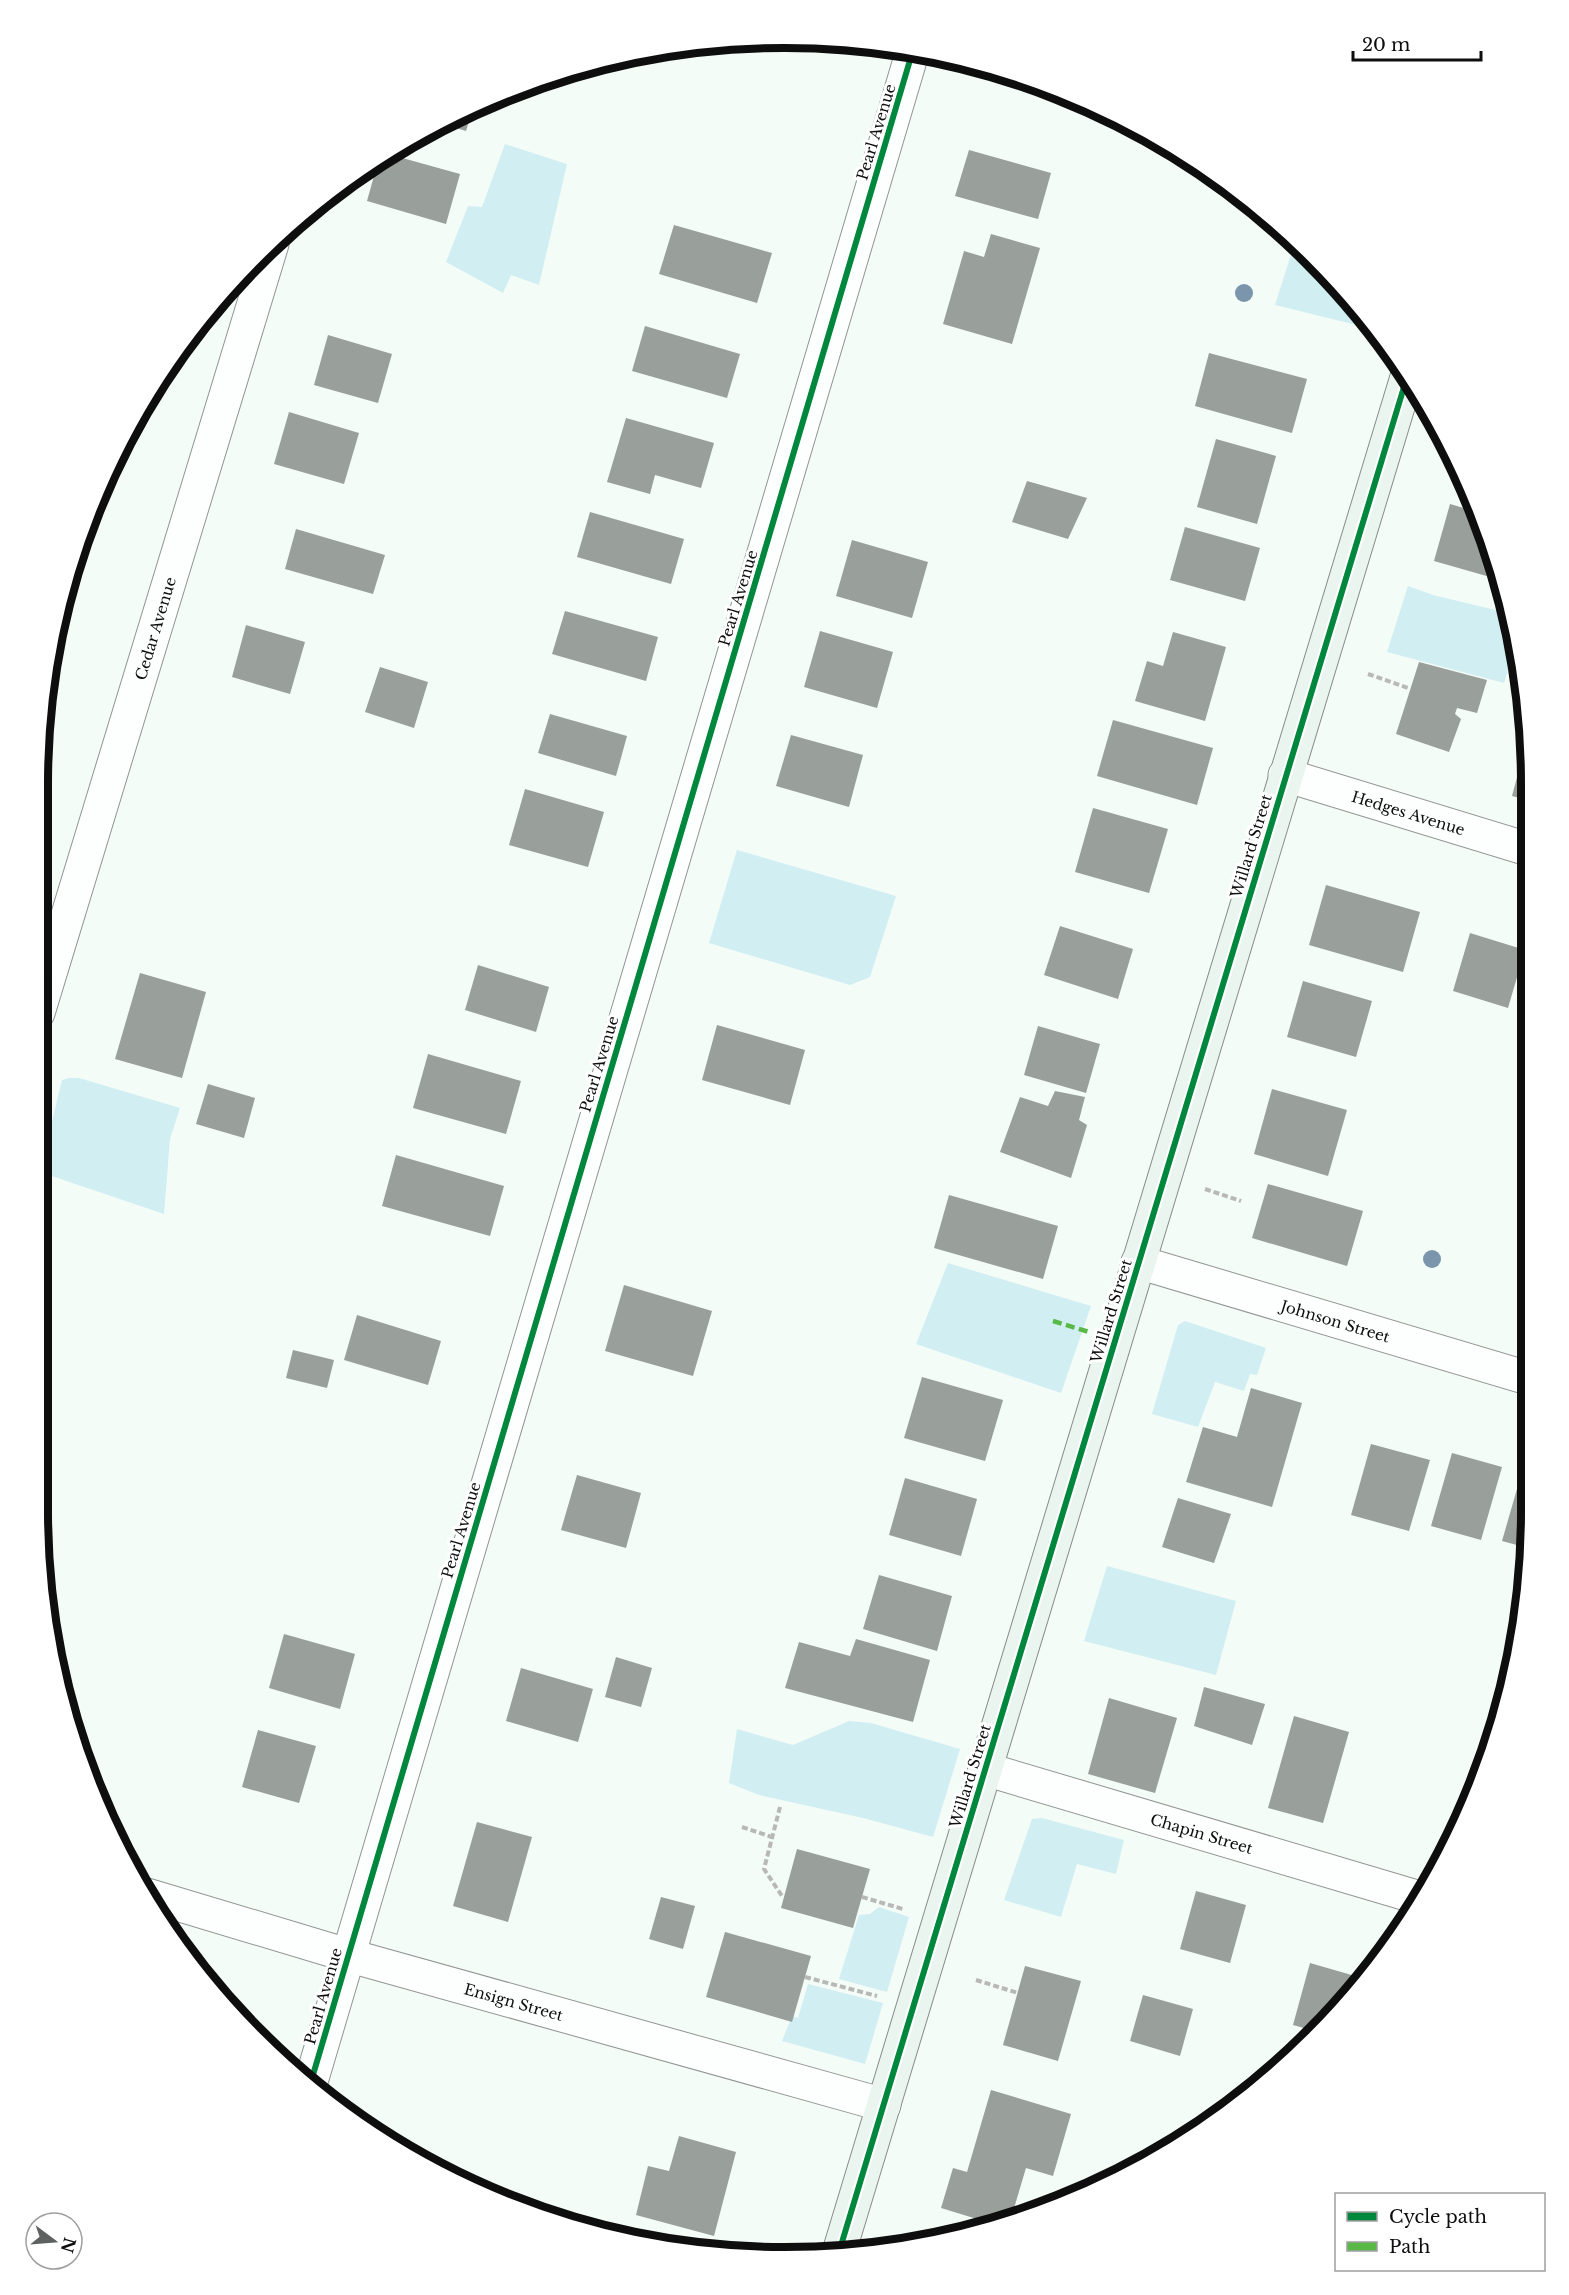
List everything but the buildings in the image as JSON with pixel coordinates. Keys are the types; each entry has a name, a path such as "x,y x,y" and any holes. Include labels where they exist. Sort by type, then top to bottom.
{"street":[{"name":"Pearl Avenue","path":"313,2075 910,59"},
{"name":"Cedar Avenue","path":"48,980 267,261"},
{"name":"Willard Street","path":"841,2244 1404,387"},
{"name":"Hedges Avenue","path":"1285,775 1521,847"},
{"name":"Johnson Street","path":"1138,1262 1521,1376"},
{"name":"Chapin Street","path":"984,1769 1412,1896"},
{"name":"Ensign Street","path":"159,1899 347,1955 884,2105"}],"path":[{"path":"1368,674 1408,688"},
{"path":"1205,1189 1241,1201"},
{"path":"780,1808 764,1869 782,1896"},
{"path":"742,1827 772,1837"},
{"path":"862,1897 904,1910"},
{"path":"805,1977 878,1997"},
{"path":"976,1980 1018,1993"}],"shaded area":[{"path":"505,144 567,164 539,285 511,275 503,293 446,262 468,206 482,207"},
{"path":"1292,252 1361,326 1275,305"},
{"path":"1408,586 1433,595 1500,611 1510,662 1504,683 1387,652"},
{"path":"737,850 896,896 870,977 850,985 709,943"},
{"path":"79,1078 180,1108 170,1139 164,1214 48,1175 48,1139 62,1080"},
{"path":"948,1263 1091,1306 1061,1393 916,1344"},
{"path":"1185,1321 1266,1348 1257,1375 1250,1374 1244,1391 1215,1382 1198,1427 1152,1414 1178,1325"},
{"path":"1107,1566 1236,1601 1216,1675 1084,1641"},
{"path":"849,1721 871,1723 960,1749 933,1837 863,1818 759,1795 729,1783 737,1729 793,1745"},
{"path":"1042,1818 1124,1840 1116,1874 1077,1864 1061,1917 1004,1900 1032,1819"},
{"path":"879,1907 909,1917 887,1992 839,1979 859,1915 870,1914"},
{"path":"808,1984 883,2003 865,2064 782,2041 792,2016 798,2018"}],"marked path":[{"path":"1053,1321 1089,1332"}],"cycle path":[{"path":"313,2076 910,59"},
{"path":"841,2244 1404,387"}]}
